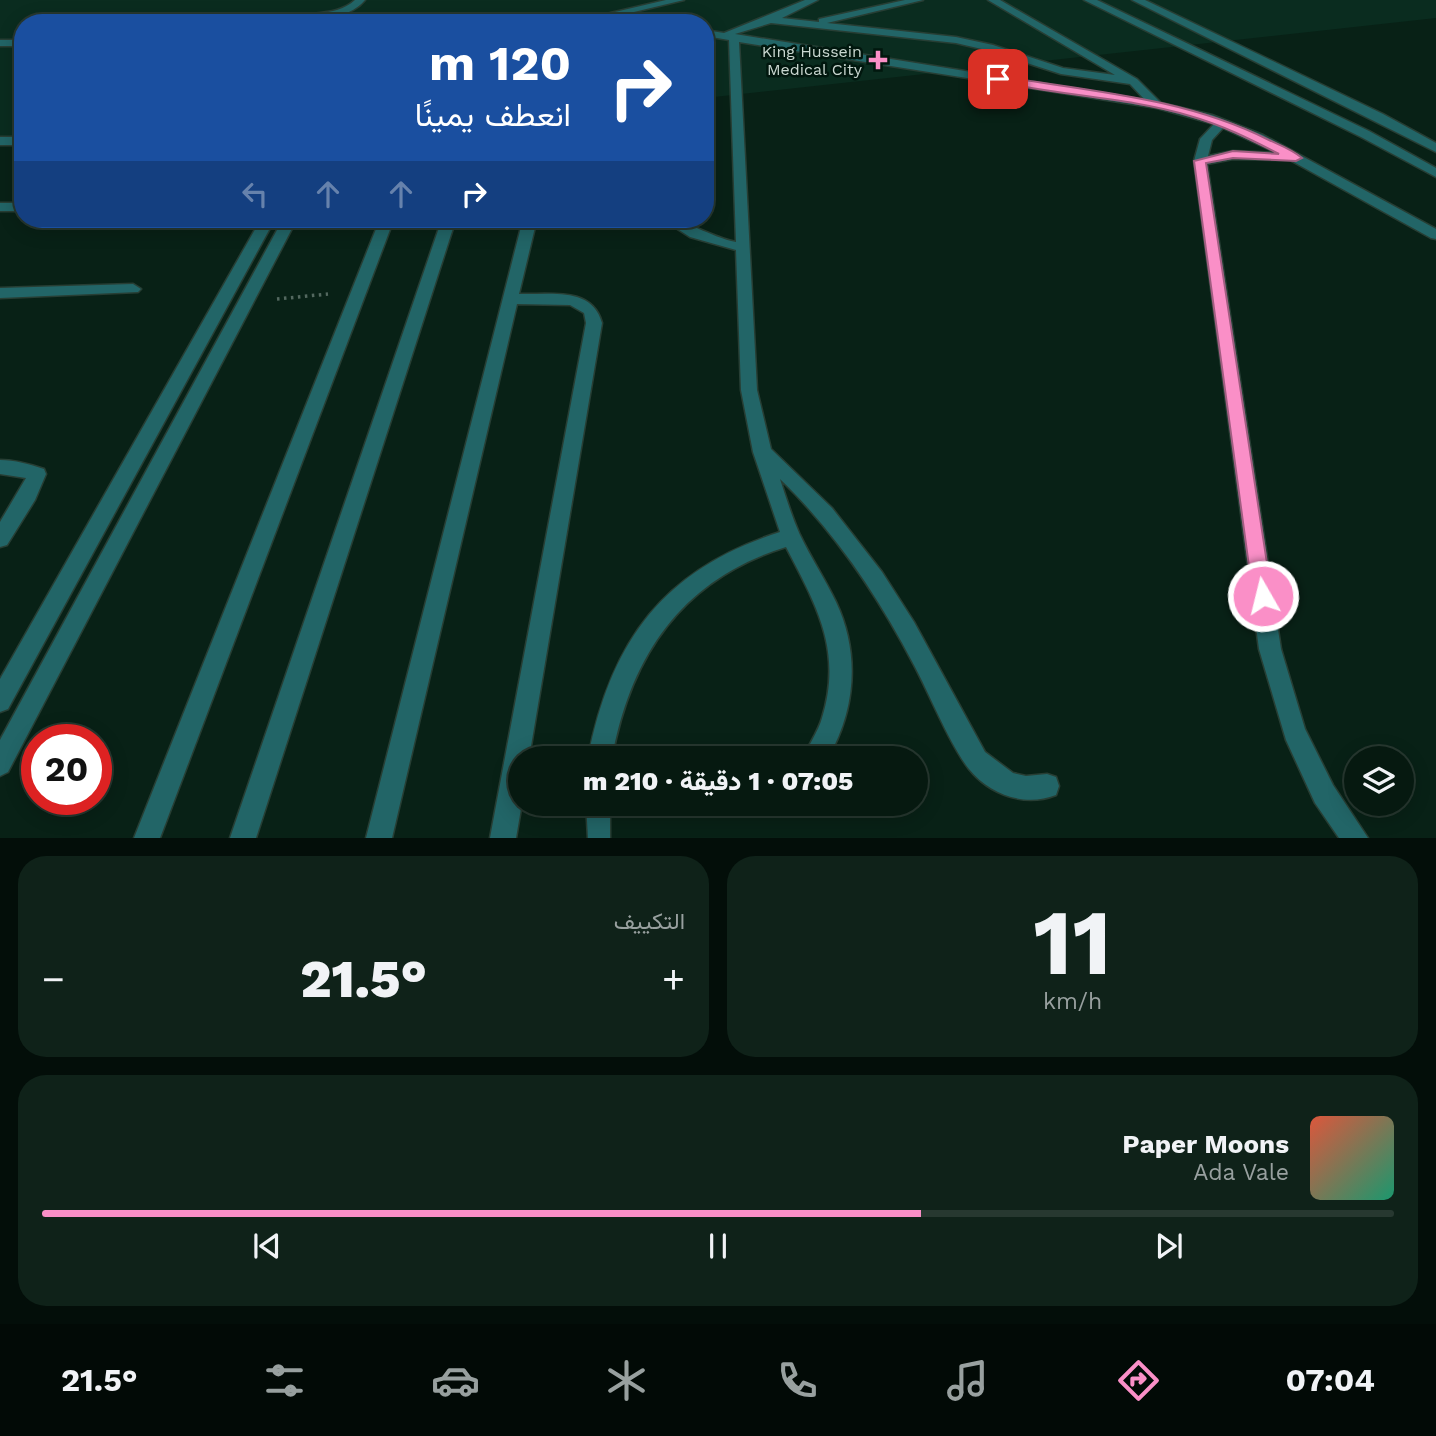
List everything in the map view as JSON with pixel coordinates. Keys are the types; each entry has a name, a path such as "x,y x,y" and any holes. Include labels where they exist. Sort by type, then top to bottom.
{"street":[{"path":"321,14 346,11 357,6 360,0"},
{"path":"615,14 679,0"},
{"path":"726,36 813,0"},
{"path":"807,24 918,0"},
{"path":"993,0 1133,81 1157,105"},
{"path":"1089,0 1354,128 1436,173"},
{"path":"1137,0 1379,117 1436,148"},
{"path":"642,8 644,14"},
{"path":"770,20 973,43 1061,71 1133,81"},
{"path":"714,34 1157,105 1222,123 1296,158 1436,235"},
{"path":"726,36 743,247 749,390 761,452 791,537 826,604 841,652 842,677 838,711 823,746"},
{"path":"1222,123 1206,139 1200,161 1270,649 1294,732 1324,794 1355,838"},
{"path":"1200,161 1233,155 1296,158"},
{"path":"0,701 263,228"},
{"path":"0,764 285,228"},
{"path":"147,838 384,228"},
{"path":"243,838 446,228"},
{"path":"379,838 528,228"},
{"path":"683,228 708,240 743,247"},
{"path":"0,293 132,289"},
{"path":"503,838 594,323 591,311 579,302 512,299"},
{"path":"761,452 795,481 858,554 887,598 976,760 999,781 1016,788 1047,786"},
{"path":"0,467 12,467 37,474 28,495 0,539"},
{"path":"603,746 614,697 631,659 682,594 715,568 752,549 791,537"},
{"path":"598,816 599,833"}],"path":[{"path":"245,303 360,290"}],"shaded area":[{"name":"King Hussein Medical City","path":"0,0 1436,0 1436,18 714,97 714,14 14,14 14,142 0,142"}],"place":[{"name":"King Hussein Medical City","path":"878,60"}],"route":[{"path":"998,79 1194,113 1241,130 1296,158 1253,154 1200,161 1263,596"}]}
